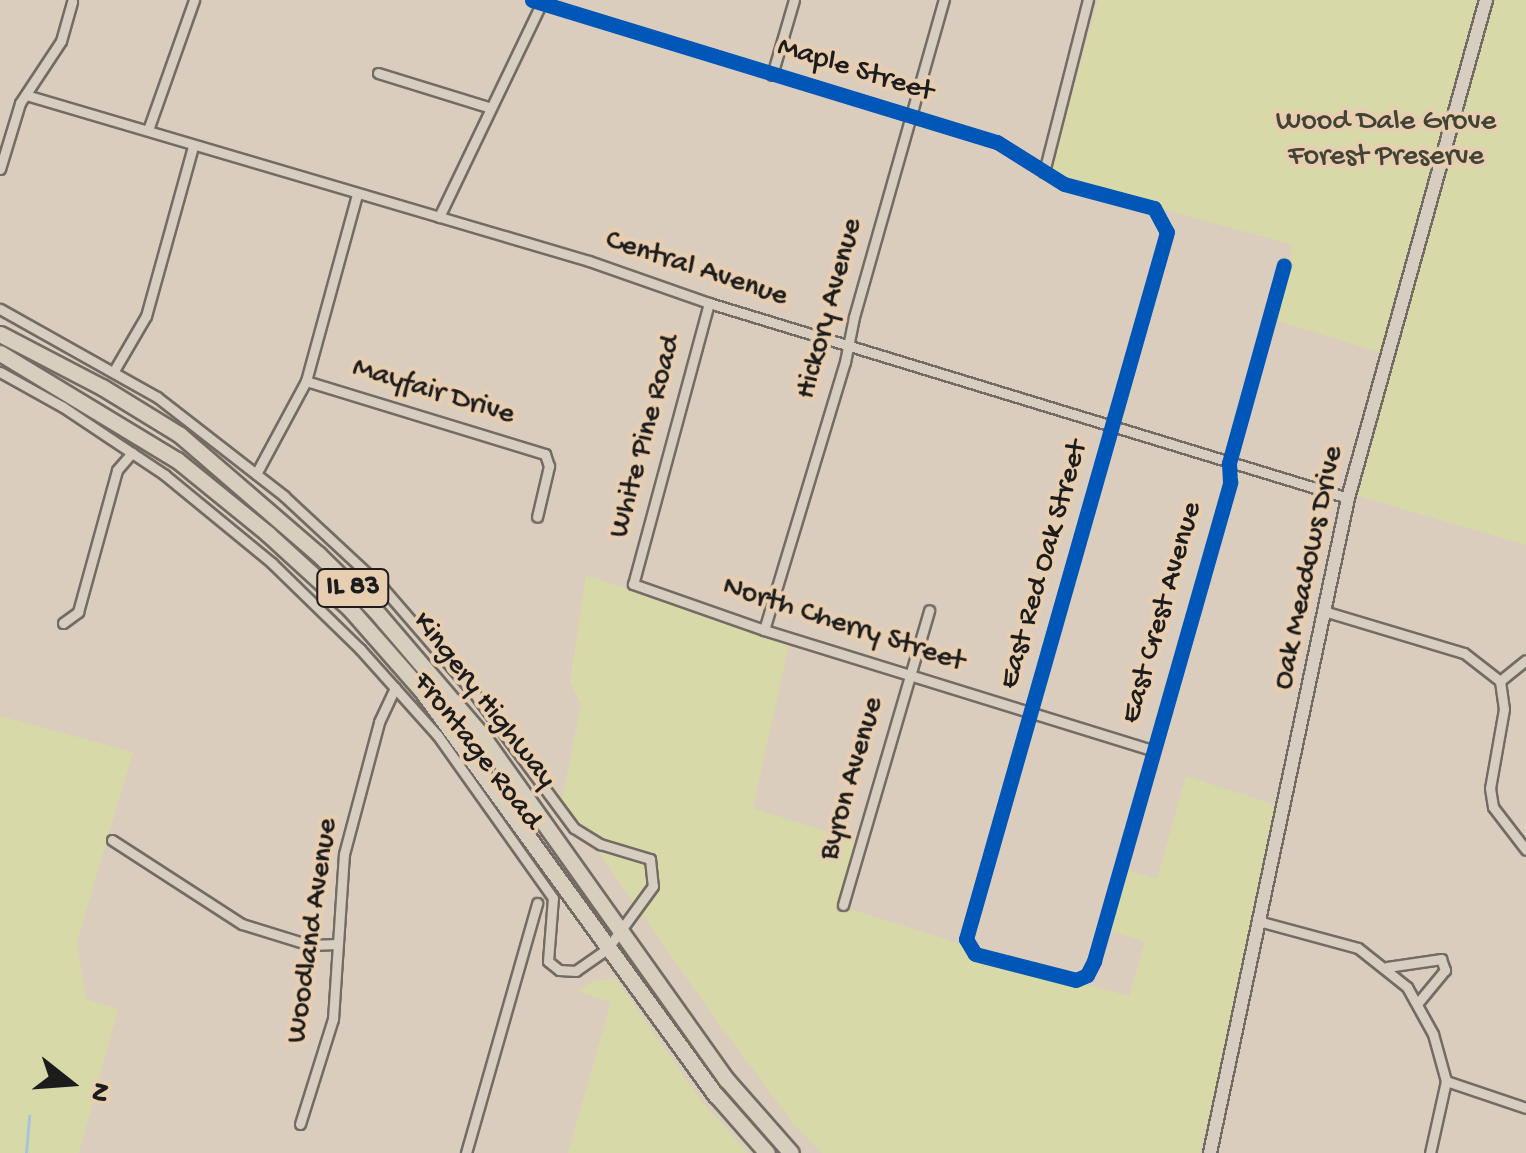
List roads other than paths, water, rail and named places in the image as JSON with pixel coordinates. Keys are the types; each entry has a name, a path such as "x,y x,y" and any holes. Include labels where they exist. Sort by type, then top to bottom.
{"highway":[{"name":"Kingery Highway","path":"0,334 102,387 180,436 318,554 385,620 480,733 726,1079 791,1153"},
{"name":"Kingery Highway","path":"0,353 177,460 268,534 350,609 493,785 607,948 716,1094 767,1153"}],"street":[{"path":"148,130 194,0"},
{"path":"772,74 794,0"},
{"name":"Hickory Avenue","path":"764,630 944,0"},
{"path":"1044,172 1088,0"},
{"name":"Oak Meadows Drive","path":"1210,1153 1262,922 1348,498 1486,0"},
{"path":"439,217 539,1"},
{"name":"Maple Street","path":"539,1 997,142 1067,184 1154,208"},
{"path":"0,168 26,94 61,40 72,2"},
{"path":"378,73 491,108"},
{"name":"Central Avenue","path":"26,94 439,217 1348,498"},
{"path":"115,370 146,316 193,146"},
{"path":"256,474 306,381 357,194"},
{"name":"East Red Oak Street","path":"1087,974 1076,980 975,954 966,939 1116,425 1167,232 1154,208"},
{"name":"East Crest Avenue","path":"1087,974 1230,482 1229,463 1284,264"},
{"name":"White Pine Road","path":"633,584 709,303"},
{"name":"Frontage Road","path":"0,308 115,370 256,474 382,588 477,697 574,828 600,844 650,859 653,886 607,948 576,971 559,970 548,961 553,898 484,796 395,688 272,564 132,453 0,372"},
{"name":"Mayfair Drive","path":"306,381 545,454 550,466 536,517"},
{"path":"62,623 78,612 117,470 132,453"},
{"name":"North Cherry Street","path":"633,584 764,630 1152,750"},
{"name":"Byron Avenue","path":"843,905 929,610"},
{"path":"1327,612 1464,654 1500,680 1504,709 1490,788 1493,807 1526,850"},
{"path":"1500,680 1526,660"},
{"name":"Woodland Avenue","path":"300,1124 333,1018 344,854 380,722 395,688"},
{"path":"1516,839 1526,831"},
{"path":"112,840 242,924 310,945 337,944"},
{"path":"466,1153 537,903"},
{"path":"1262,922 1358,948 1387,967 1416,1004 1443,1058 1446,1081 1430,1153"},
{"path":"1387,967 1441,959 1445,970 1416,1004"},
{"path":"1446,1081 1526,1108"}],"waterway":[{"path":"26,1153 29,1116"}],"park label":[{"name":"Wood Dale Grove Forest Preserve","path":"1386,140"}]}
